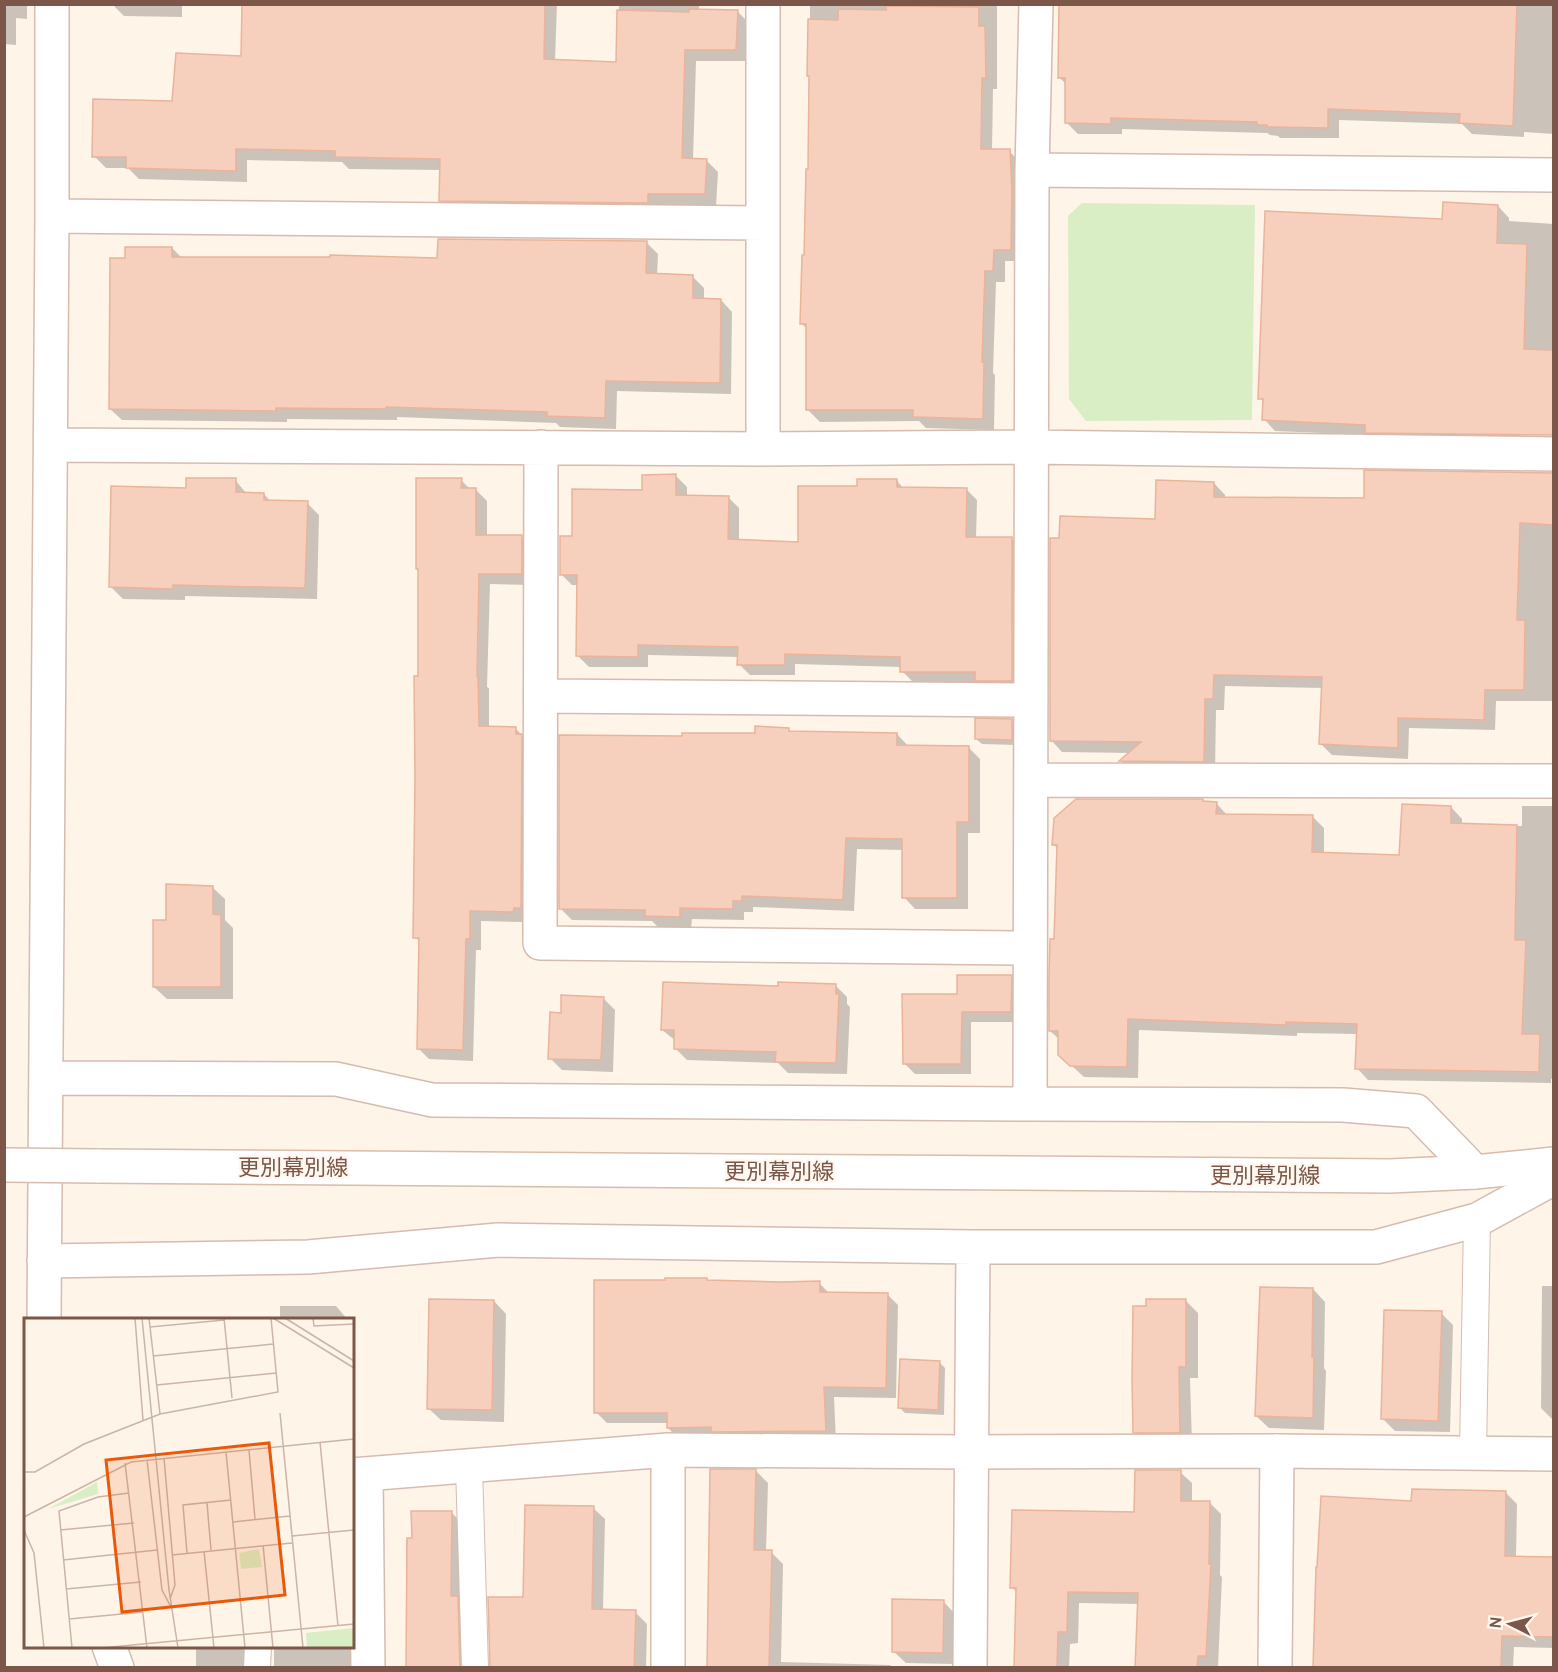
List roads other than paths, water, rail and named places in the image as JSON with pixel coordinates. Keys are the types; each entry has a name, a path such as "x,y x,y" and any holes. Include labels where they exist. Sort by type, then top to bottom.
{"street":[{"path":"45,1318 52,4"},
{"path":"763,4 763,449"},
{"path":"1030,1104 1030,447 1036,4"},
{"path":"1032,170 1554,175"},
{"path":"52,216 762,222"},
{"path":"51,445 763,449 1030,447 1554,454"},
{"path":"541,447 540,943 1030,948"},
{"path":"541,696 1031,700"},
{"path":"1031,780 1554,781"},
{"path":"46,1078 336,1079 432,1100 1343,1105 1416,1111 1475,1172"},
{"name":"更別幕別線","path":"4,1165 1390,1176 1475,1172 1554,1164"},
{"path":"44,1261 308,1257 498,1240 973,1247 1376,1246 1477,1220 1554,1178"},
{"path":"970,1668 973,1247"},
{"path":"368,1668 359,1475 668,1450 1554,1454"},
{"path":"668,1450 668,1668"},
{"path":"1275,1668 1277,1451"},
{"path":"109,1648 117,1668"}],"lane":[{"path":"1473,1453 1477,1220"},
{"path":"470,1466 475,1668"},
{"path":"257,1668 258,1648"}]}
